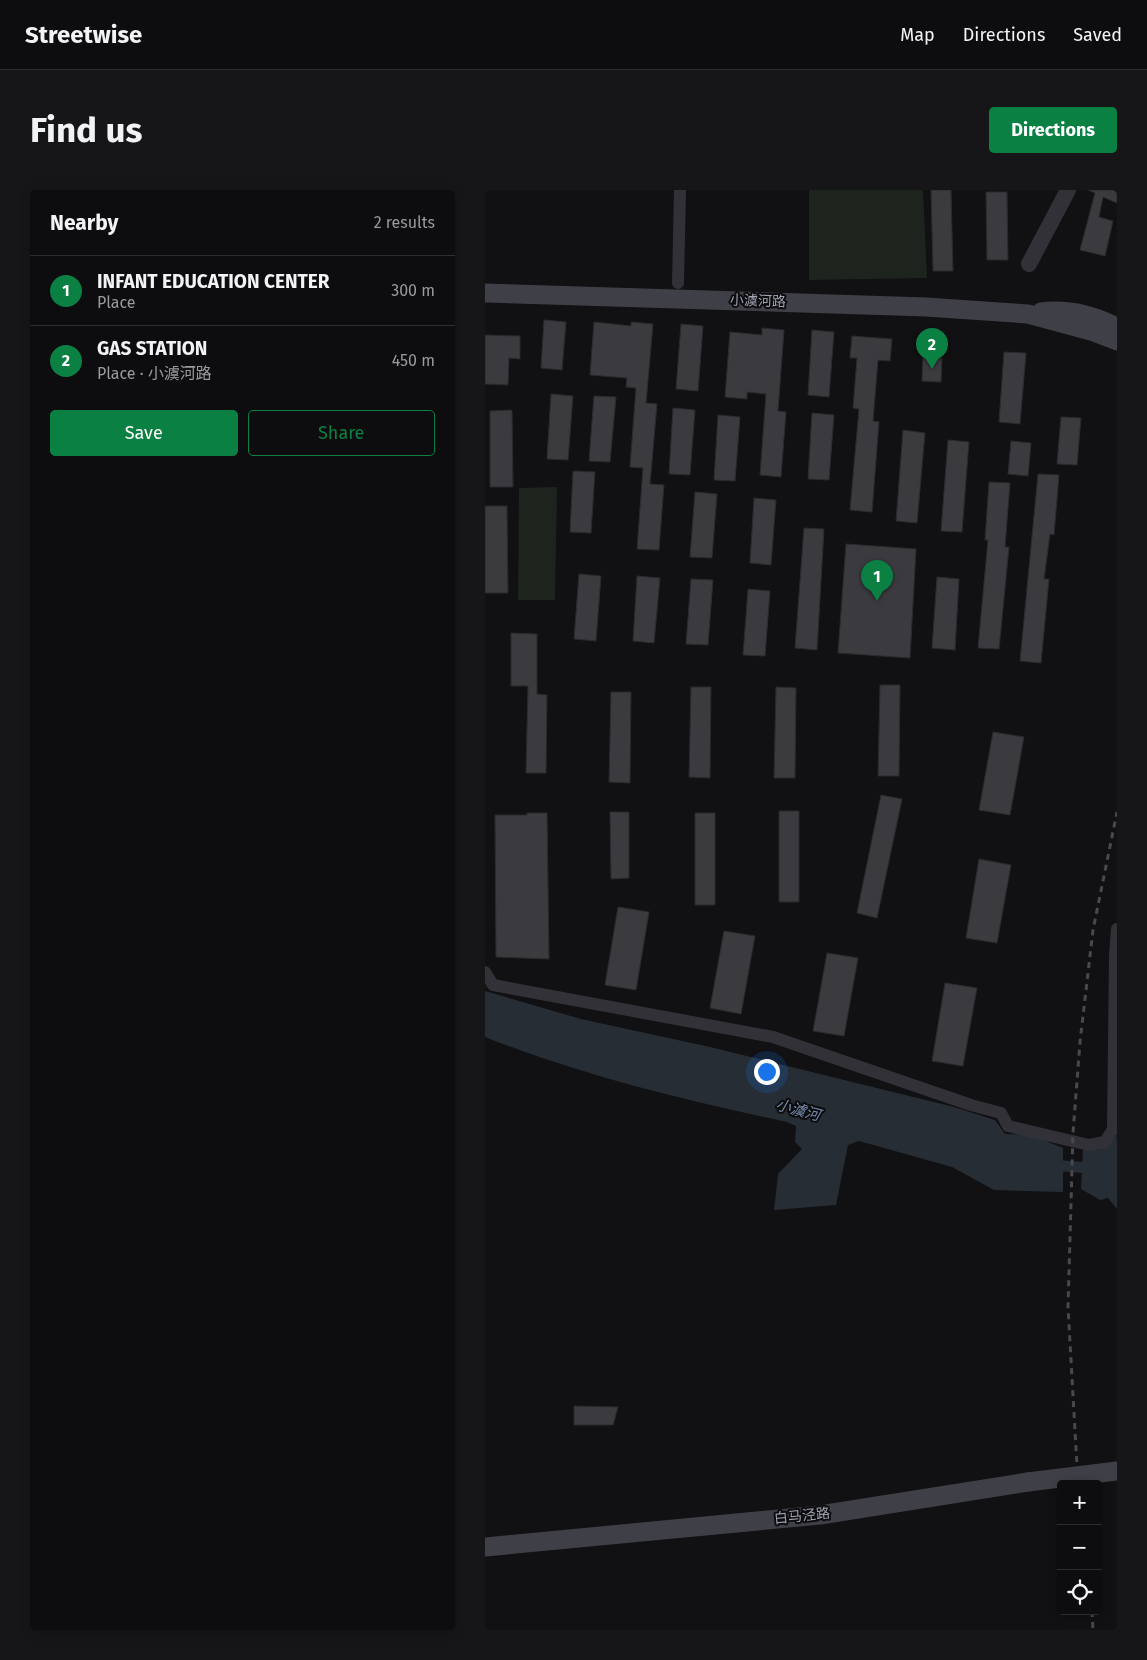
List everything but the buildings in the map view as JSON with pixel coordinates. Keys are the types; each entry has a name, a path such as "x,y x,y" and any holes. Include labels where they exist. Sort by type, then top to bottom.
{"main road":[{"name":"小澞河路","path":"486,293 907,306 1028,314 1091,331 1117,341"},
{"name":"小澞河路","path":"1028,314 1060,309 1098,318 1117,326"},
{"name":"白马泾路","path":"485,1547 820,1515 1028,1482 1117,1471"}],"street":[{"path":"679,283 680,190"},
{"path":"1029,264 1068,190"},
{"path":"485,972 493,985 773,1037 971,1105 1001,1113 1008,1126 1089,1145 1105,1142 1113,1129 1117,929"}],"shaded area":[{"path":"809,190 923,190 927,278 809,280"},
{"path":"557,487 555,600 518,600 519,488"}],"water":[{"path":"485,991 581,1019 710,1047 954,1107 995,1120 1005,1134 1031,1135 1063,1148 1063,1192 994,1190 952,1167 859,1141 848,1145 836,1205 774,1210 778,1174 802,1149 795,1142 796,1126 787,1122 634,1086 559,1064 485,1037"},
{"path":"1117,1136 1117,1209 1108,1198 1100,1200 1081,1189 1083,1150 1098,1150"}],"waterway":[{"name":"小澞河","path":"1049,1165 1117,1170"}],"railway":[{"path":"1078,1480 1068,1307 1073,1133 1080,1042 1093,930 1117,812"},
{"path":"1092,1615 1093,1630"}],"place":[{"name":"GAS STATION","path":"932,369"},
{"name":"INFANT EDUCATION CENTER","path":"877,601"}]}
